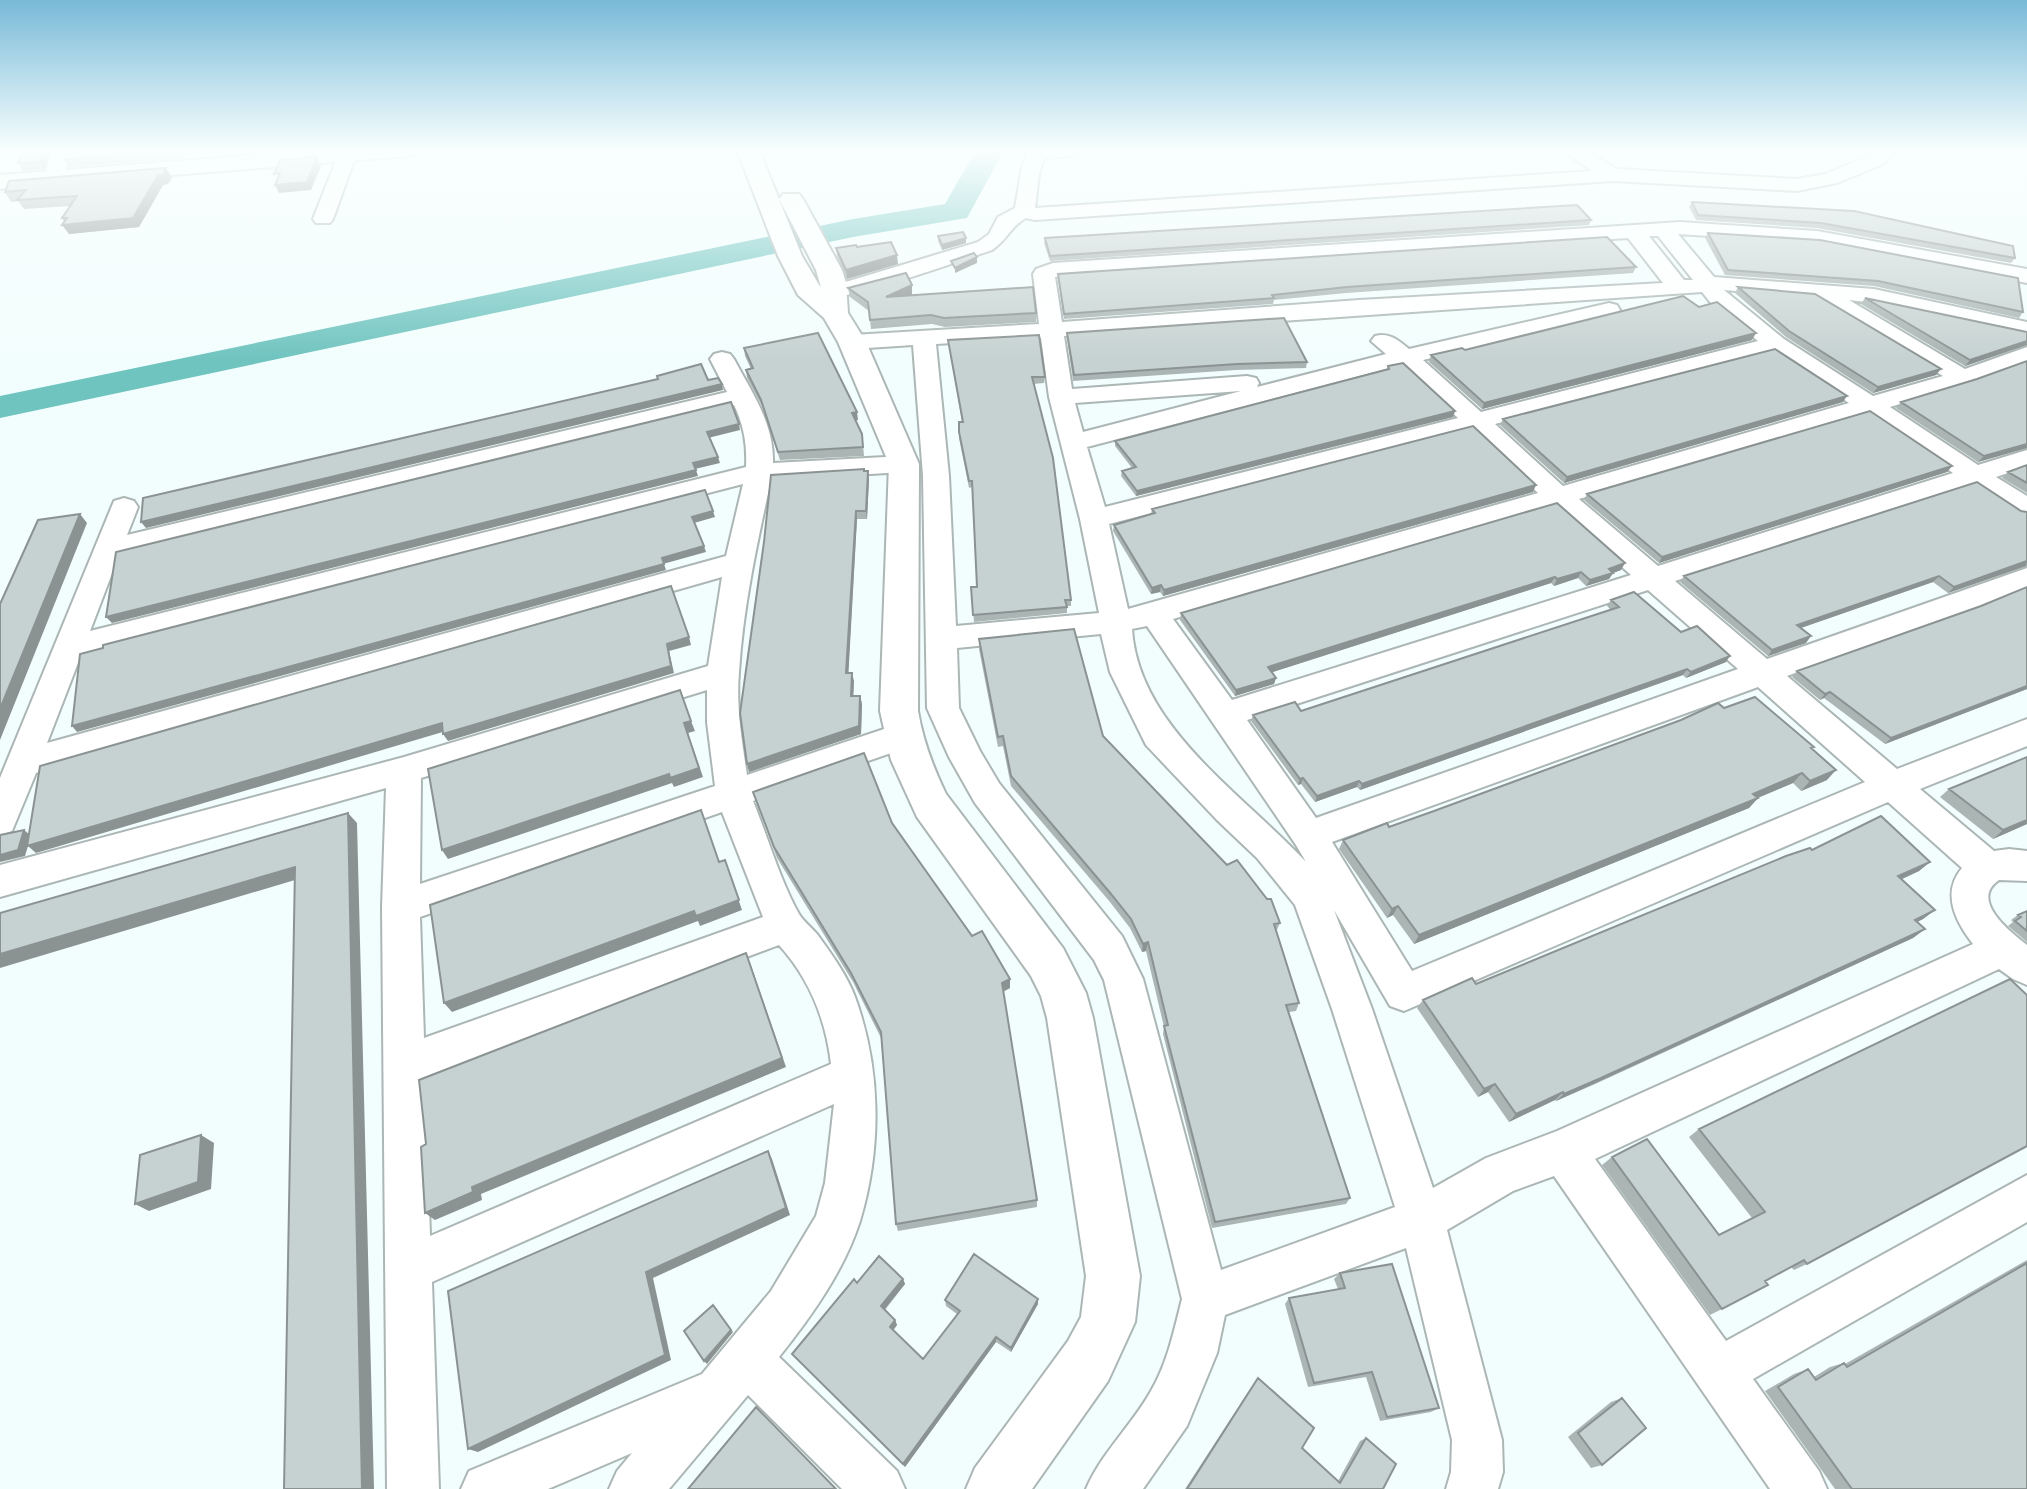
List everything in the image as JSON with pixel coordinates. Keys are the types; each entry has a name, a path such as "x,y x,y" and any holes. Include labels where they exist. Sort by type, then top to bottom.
{"street":[{"path":"789,219 793,229 819,252 829,270 843,316 904,464 900,711 902,736 918,782 931,805 1047,962 1062,993 1070,1018 1113,1276 1108,1322 1088,1361 996,1489"},
{"path":"843,316 985,246 998,237 1001,225 1010,219"},
{"path":"793,229 790,256 843,316 917,337 1053,330 1371,332 1619,307 1637,301 1647,291"},
{"path":"1663,229 1727,306 1776,344 2027,509"},
{"path":"1472,1489 1477,1472 1476,1440 1422,1220 1352,1009 1311,898 1297,877 1175,755 1149,723 1126,672 1117,640 1116,622 1094,519 1061,397 1044,276 1053,269 1663,229 1734,230 1817,237 2027,276"},
{"path":"1633,231 1678,287"},
{"path":"1075,442 1294,384 1371,332 1678,287 1707,284 1813,289 1874,296 2027,329"},
{"path":"1813,289 1963,378"},
{"path":"1371,332 1760,674 1987,867"},
{"path":"917,337 936,476 943,708 965,757 988,793 1108,948 1123,979 1205,1298 1194,1353 1169,1408 1112,1489"},
{"path":"1094,519 1776,344"},
{"path":"942,638 1116,622 1154,614 1963,378 2027,354"},
{"path":"635,1489 788,1308 817,1262 837,1222 853,1149 856,1109 853,1075 849,1044 835,997 812,959 785,926 733,795 723,722 723,673 739,562 759,471 760,447 755,423 722,359"},
{"path":"1061,397 1242,383 1294,384"},
{"path":"107,549 742,396"},
{"path":"1225,715 2027,458"},
{"path":"69,647 759,471 904,464"},
{"path":"0,821 124,507"},
{"path":"23,763 739,562"},
{"path":"1309,835 2027,578"},
{"path":"1154,614 1309,835 1404,993"},
{"path":"0,903 196,838 404,780 723,673"},
{"path":"1352,1009 1404,993 1893,785 2027,732"},
{"path":"401,907 902,736"},
{"path":"404,780 401,907 413,1489"},
{"path":"0,881 196,838"},
{"path":"1205,1298 1422,1220 1501,1173 1563,1151 2014,958 1983,929 1972,909 1969,891 1974,877 1987,867 2002,864 2027,866"},
{"path":"405,1065 785,926"},
{"path":"410,1268 853,1075"},
{"path":"1563,1151 1801,1489"},
{"path":"1720,1371 2027,1197"},
{"path":"487,1489 733,1376"},
{"path":"733,1376 879,1489"}],"building":[{"path":"66,219 118,219 62,225"},
{"path":"1343,219 1591,220 1050,256 1045,238"},
{"path":"1767,219 1893,219 2013,246 2015,258 1821,223"},
{"path":"963,232 966,238 942,245 938,236"},
{"path":"1708,233 1820,240 2018,278 2023,312 1878,281 1728,270"},
{"path":"1607,237 1636,267 1347,287 1272,295 1274,298 1064,314 1058,274"},
{"path":"891,242 897,255 846,270 836,248 857,247"},
{"path":"974,253 977,257 955,268 951,261"},
{"path":"906,273 912,285 886,297 1033,287 1036,313 944,318 931,315 870,320 868,302 848,288"},
{"path":"1738,287 1815,294 1941,369 1878,387 1789,331"},
{"path":"1683,296 1699,307 1717,302 1756,333 1484,403 1431,355 1462,348 1465,350"},
{"path":"1865,298 2027,332 2027,341 1970,360"},
{"path":"1284,318 1307,362 1074,375 1067,333"},
{"path":"818,333 857,412 852,413 862,434 863,447 778,452 761,400 746,370 753,368 744,348"},
{"path":"1039,335 1045,377 1032,377 1053,458 1071,600 1065,600 1067,607 973,615 971,587 977,587 972,481 969,481 959,432 959,422 963,422 948,340"},
{"path":"1775,349 1847,396 1567,477 1503,419"},
{"path":"2027,361 2027,444 1984,456 1901,402 1977,379"},
{"path":"1403,363 1455,411 1137,491 1122,471 1136,467 1115,441 1389,369 1388,366"},
{"path":"701,364 708,380 718,378 722,384 141,522 143,498 658,379 657,376"},
{"path":"731,402 739,424 707,432 718,457 693,463 696,470 106,617 116,552"},
{"path":"1870,411 1952,466 1662,557 1587,494"},
{"path":"1473,426 1536,485 1164,590 1161,585 1152,588 1114,525 1155,513 1152,509"},
{"path":"2027,465 2027,483 2008,472"},
{"path":"864,469 868,471 866,511 856,511 846,673 852,673 851,696 860,696 859,726 747,764 740,713 771,475"},
{"path":"1977,482 2021,511 2027,512 2027,561 1954,587 1939,576 1797,625 1811,636 1772,650 1684,576"},
{"path":"705,490 713,511 692,517 704,546 662,558 664,564 72,726 80,654 103,648 103,645"},
{"path":"1557,503 1625,563 1609,569 1613,573 1590,580 1581,572 1557,579 1555,577 1268,667 1276,678 1236,690 1181,613"},
{"path":"80,514 0,709 0,604 38,520"},
{"path":"671,586 689,637 667,644 671,666 443,734 442,723 27,846 40,766"},
{"path":"2027,587 2027,686 1891,738 1830,692 1825,694 1797,671 1981,606"},
{"path":"1634,592 1681,632 1697,626 1730,656 1691,672 1687,669 1362,784 1359,781 1317,796 1303,778 1300,779 1253,715 1295,702 1301,711 1619,607 1611,600"},
{"path":"1074,629 1103,736 1227,865 1237,860 1267,899 1271,899 1280,923 1274,924 1299,1003 1286,1005 1350,1198 1215,1222 1164,1026 1168,1025 1148,942 1143,944 1131,919 1011,776 1003,736 998,737 979,639"},
{"path":"680,690 691,721 684,723 699,768 670,778 669,774 442,850 428,769"},
{"path":"1755,697 1814,747 1811,748 1836,770 1810,781 1802,773 1753,794 1758,798 1419,935 1398,906 1392,909 1343,840 1387,823 1389,827 1434,811 1681,720 1718,703 1724,708"},
{"path":"864,753 892,823 972,936 982,931 1010,979 1002,983 1037,1200 896,1224 881,1032 851,973 774,847 753,792"},
{"path":"2027,757 2027,820 2003,830 1949,789"},
{"path":"701,810 719,862 725,860 739,900 696,916 694,911 444,1003 430,905"},
{"path":"348,813 362,1489 284,1489 295,867 0,954 0,913"},
{"path":"1881,816 1930,862 1898,876 1935,910 1915,920 1925,929 1601,1078 1516,1114 1495,1084 1484,1089 1423,1000 1472,978 1476,984 1786,856 1810,848 1812,850"},
{"path":"24,830 18,850 0,855 0,835"},
{"path":"2027,911 2027,931 2015,921 2021,917 2018,915"},
{"path":"746,953 782,1058 472,1187 473,1192 425,1213 421,1147 426,1144 419,1080"},
{"path":"2010,979 2027,995 2027,1146 1807,1264 1804,1260 1765,1281 1768,1285 1722,1309 1612,1157 1647,1139 1719,1235 1765,1212 1699,1129"},
{"path":"201,1135 198,1182 135,1204 140,1155"},
{"path":"768,1151 786,1208 646,1272 665,1355 468,1449 448,1291"},
{"path":"974,1254 1038,1299 1011,1348 996,1337 903,1464 792,1354 854,1279 857,1283 879,1256 903,1279 881,1306 895,1320 890,1327 923,1359 960,1311 945,1300"},
{"path":"2027,1263 2027,1489 1852,1489 1778,1387 1808,1369 1816,1380 1844,1363 1847,1367"},
{"path":"1392,1264 1439,1408 1387,1417 1372,1372 1314,1383 1289,1298 1345,1288 1340,1273"},
{"path":"713,1305 731,1330 704,1361 684,1331"},
{"path":"1258,1378 1314,1428 1302,1448 1340,1483 1366,1438 1396,1464 1383,1489 1187,1489"},
{"path":"1622,1398 1646,1428 1602,1465 1578,1433"},
{"path":"756,1407 836,1489 688,1489"}],"waterway":[{"path":"0,407 853,228 905,219"}]}
